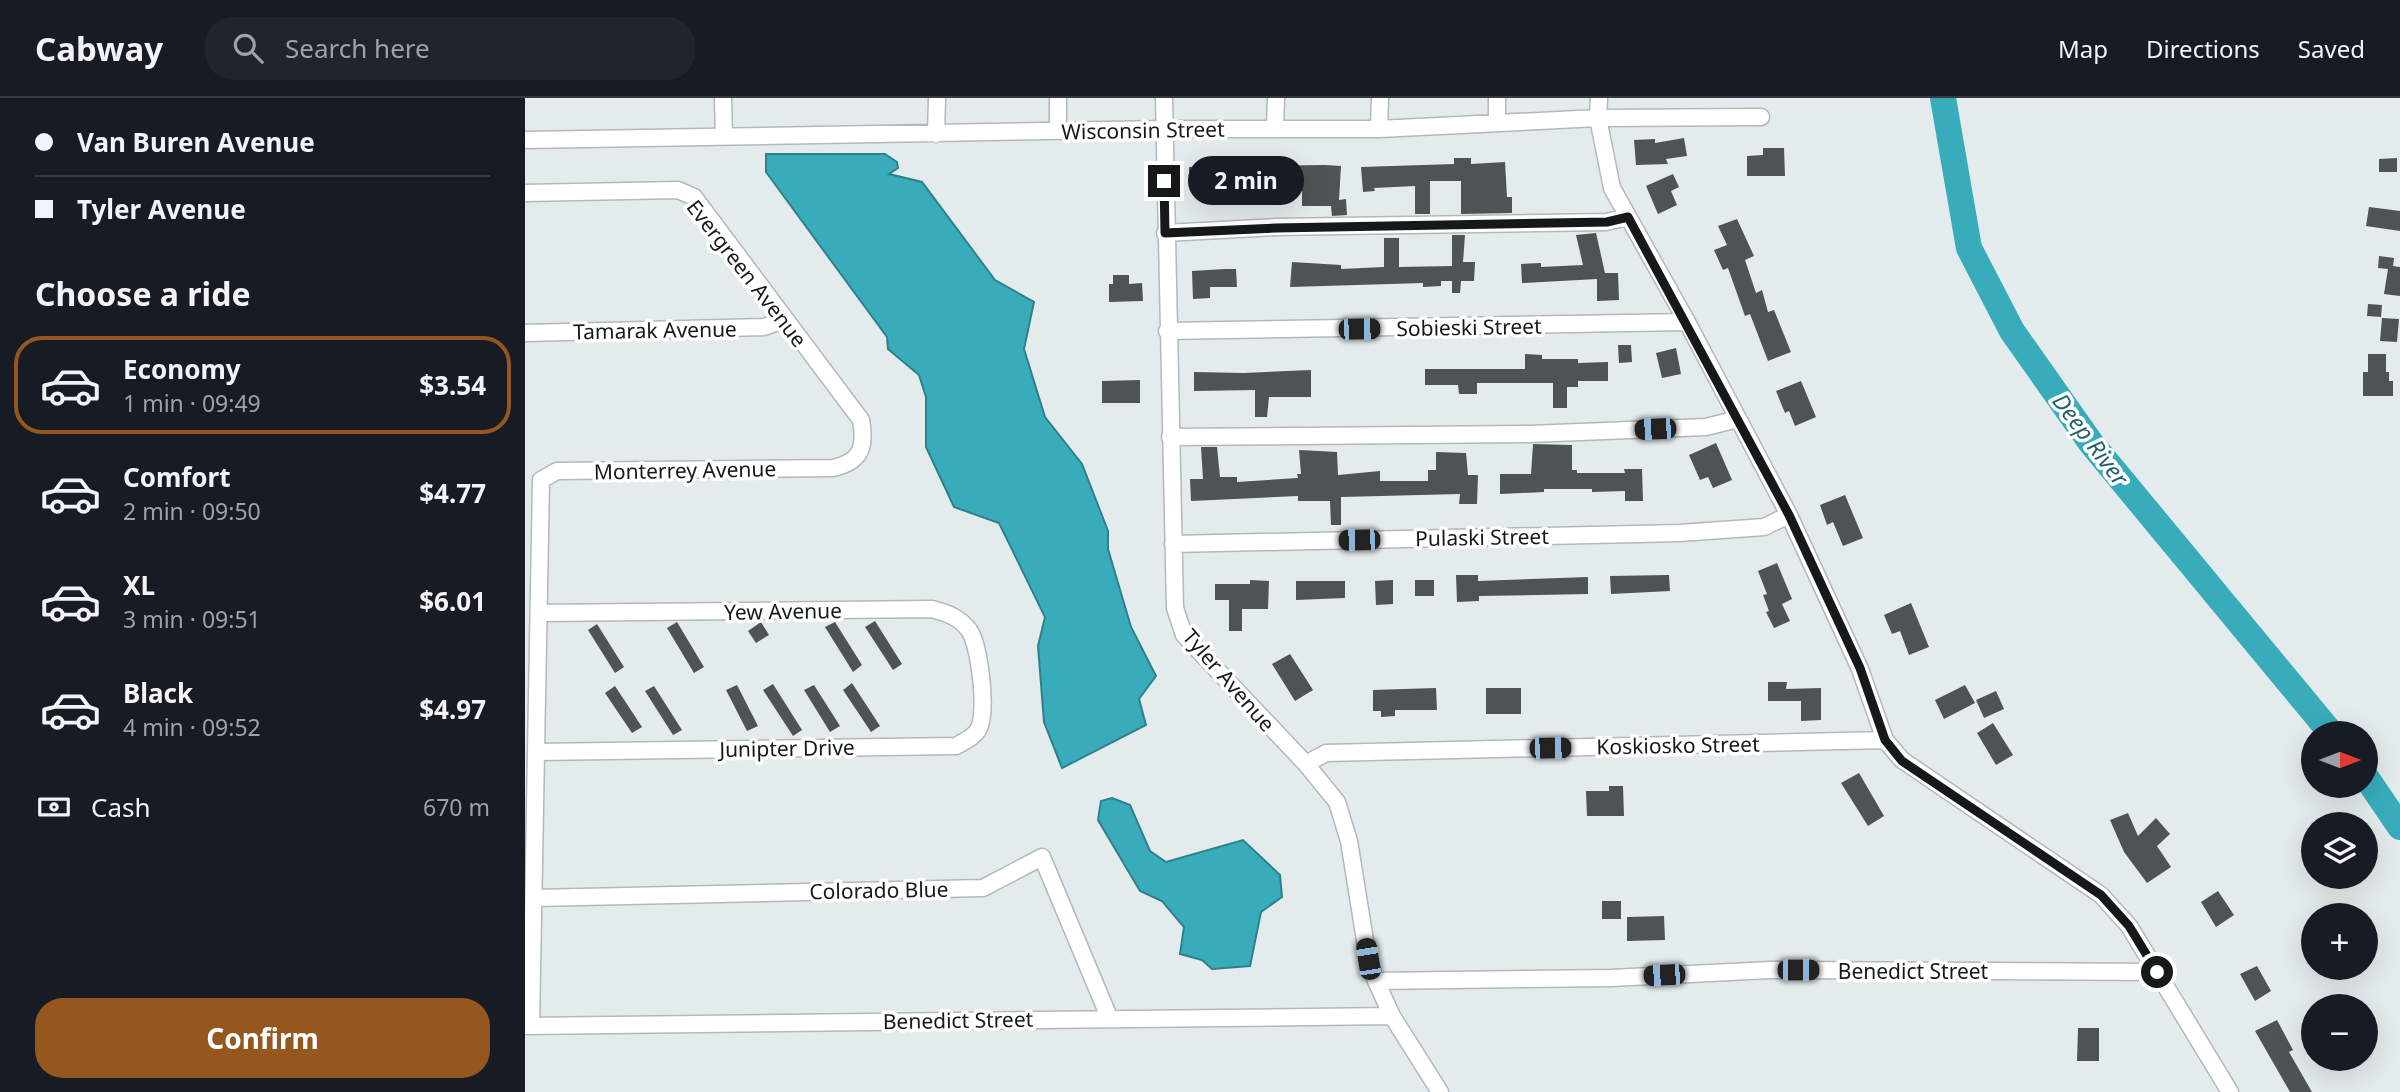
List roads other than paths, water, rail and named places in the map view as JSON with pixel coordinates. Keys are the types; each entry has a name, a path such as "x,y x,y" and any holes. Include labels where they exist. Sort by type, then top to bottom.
{"street":[{"path":"723,98 723,136"},
{"path":"936,134 937,98"},
{"path":"1058,98 1058,131"},
{"name":"Tyler Avenue","path":"1164,98 1175,608 1184,635 1306,764 1337,802 1349,841 1368,959 1375,981 1392,1016 1440,1092"},
{"path":"1275,129 1276,98"},
{"path":"1379,129 1380,98"},
{"path":"1497,98 1497,123"},
{"path":"1599,98 1598,118 1612,188 1687,322 1789,515 1860,668 1885,740 1902,761 2101,895 2129,926 2230,1092"},
{"name":"Wisconsin Street","path":"525,140 1164,129 1379,129 1598,118 1761,117"},
{"name":"Evergreen Avenue","path":"525,193 678,190 694,197 783,320 861,420 864,436 860,453"},
{"path":"1165,233 1289,227 1607,222 1628,217"},
{"name":"Tamarak Avenue","path":"525,333 764,327 783,320"},
{"name":"Sobieski Street","path":"1167,331 1687,322"},
{"path":"1170,437 1529,434 1706,427 1738,419"},
{"name":"Monterrey Avenue","path":"533,514 541,480 557,471 833,468 849,465 860,453"},
{"path":"528,1026 535,898 540,613 533,514"},
{"name":"Pulaski Street","path":"1173,544 1679,533 1764,527 1789,515"},
{"name":"Yew Avenue","path":"540,613 932,609 955,616 970,631 977,648 980,679"},
{"name":"Junipter Drive","path":"538,752 956,746 978,730 983,710 980,679"},
{"name":"Koskiosko Street","path":"1306,764 1326,753 1885,740"},
{"name":"Colorado Blue","path":"535,898 983,888 1042,857 1109,1017"},
{"name":"Benedict Street","path":"1375,981 1611,978 1770,970 2157,972"},
{"name":"Benedict Street","path":"528,1026 1109,1017 1392,1016"}],"water":[{"path":"766,154 885,154 897,162 898,168 889,174 922,182 995,280 1034,302 1024,349 1045,417 1082,464 1108,531 1108,549 1131,627 1156,676 1139,699 1146,725 1062,768 1044,722 1038,646 1045,617 999,523 954,507 926,447 926,397 919,375 888,349 887,337 766,172"},
{"path":"1112,798 1130,805 1150,851 1166,862 1243,840 1280,875 1282,897 1261,912 1250,966 1212,969 1202,960 1180,954 1184,927 1162,901 1140,891 1098,820 1101,801"}],"waterway":[{"name":"Deep River","path":"1943,98 1969,248 2012,331 2091,443 2321,721"},
{"name":"Deep River","path":"2378,795 2400,827"}]}
